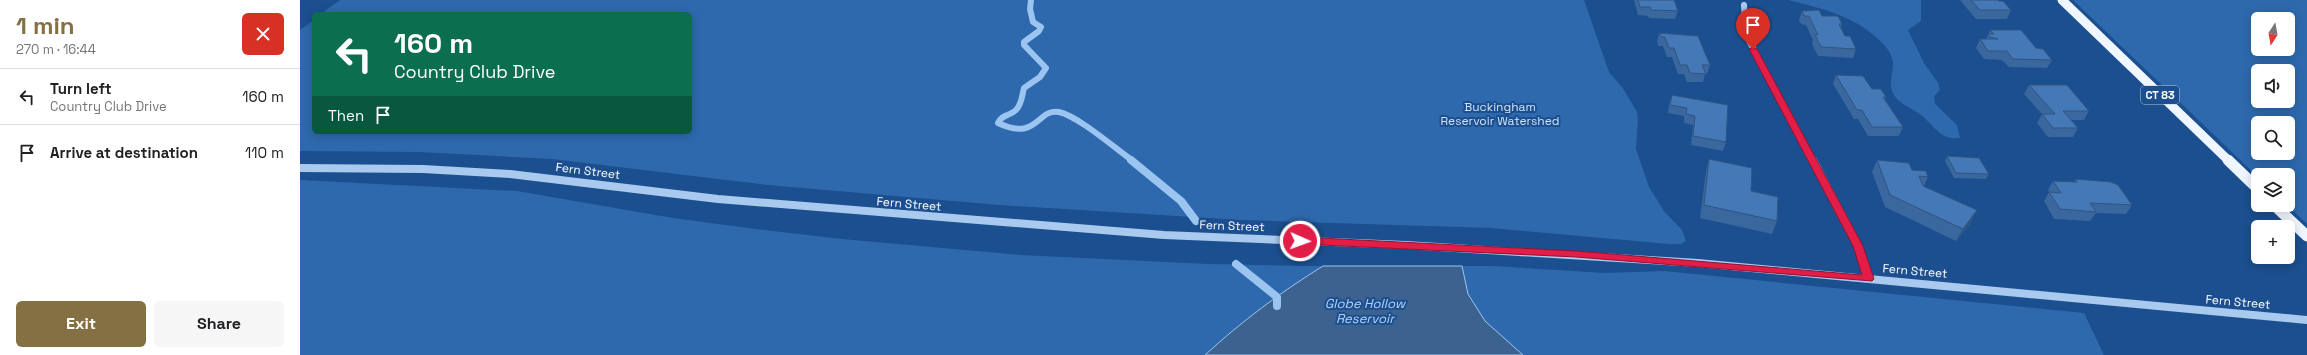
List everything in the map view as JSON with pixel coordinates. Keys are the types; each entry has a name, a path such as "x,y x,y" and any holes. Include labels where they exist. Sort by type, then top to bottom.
{"main road":[{"name":"CT 83","path":"2062,0 2251,182"},
{"path":"2281,212 2307,236"}],"street":[{"path":"1744,5 1746,35 1858,246 1869,279"},
{"name":"Fern Street","path":"300,168 423,169 510,174 718,199 959,220 1164,235 1576,254 1869,279 2307,320"}],"green space":[{"name":"Buckingham Reservoir Watershed","path":"340,0 1584,0 1609,72 1622,87 1637,112 1638,120 1636,149 1649,187 1664,211 1682,230 1686,241 1681,244 1669,244 1491,228 1241,220 999,205 768,185 552,159 419,152 300,151 300,30 312,21 312,134 692,134 692,12 324,12"},
{"path":"1788,0 1921,0 1921,21 1908,30 1924,63 1938,83 1940,90 1934,96 1935,104 1957,125 1960,138 1942,135 1926,119 1896,98 1891,88 1893,60 1885,46 1875,36 1852,21 1828,11"},
{"path":"2073,0 2307,0 2307,224 2294,212 2295,168 2251,168 2251,170"},
{"path":"300,180 517,191 673,218 756,229 842,239 1021,255 1208,264 1303,266 1492,266 1605,273 1664,271 2084,313 2104,355 300,355"}],"water":[{"name":"Globe Hollow Reservoir","path":"1323,266 1462,266 1468,294 1485,321 1523,355 1205,355 1233,330 1262,308"}],"building":[{"path":"1638,0 1674,0 1678,11 1651,10 1650,7 1640,7"},
{"path":"1971,0 2003,1 2011,10 1980,10"},
{"path":"1819,10 1822,16 1838,16 1842,24 1839,24 1845,36 1850,36 1856,49 1821,47 1815,35 1818,35 1809,16 1804,16 1802,11"},
{"path":"1990,30 2021,30 2036,48 2043,49 2052,60 2013,59 2007,51 1988,51 1980,39 1998,39 1990,37 1988,34 1994,34"},
{"path":"1659,33 1698,36 1710,65 1702,65 1706,74 1690,73 1687,65 1680,65 1674,48 1669,48 1665,37 1661,37"},
{"path":"1836,75 1863,76 1872,89 1881,89 1886,97 1883,97 1903,127 1872,127 1862,110 1857,110"},
{"path":"2029,85 2067,85 2089,111 2063,111 2078,128 2053,128 2042,114 2055,114"},
{"path":"1672,95 1728,105 1726,142 1693,136 1695,116 1686,114 1687,108 1670,105"},
{"path":"1947,156 1979,158 1989,174 1956,173"},
{"path":"1709,159 1752,168 1751,191 1778,197 1777,221 1704,205"},
{"path":"1877,160 1909,163 1912,170 1926,171 1928,177 1919,176 1923,186 1977,210 1963,229 1890,195"},
{"path":"2075,179 2111,182 2118,185 2132,205 2090,203 2096,212 2060,209 2049,192 2061,193 2053,181 2077,182"}],"waterway":[{"path":"1031,0 1030,9 1033,22 1041,27 1039,31 1024,42 1024,45 1046,68 1040,77 1024,88 1018,108 1002,118 998,123 1011,128 1021,129 1029,127 1052,112 1059,112 1086,126 1133,161"},
{"path":"1131,160 1181,201 1196,221"},
{"path":"1236,264 1277,297 1277,306"}],"route":[{"path":"1300,241 1576,254 1698,263 1869,279 1858,246 1753,49"}]}
